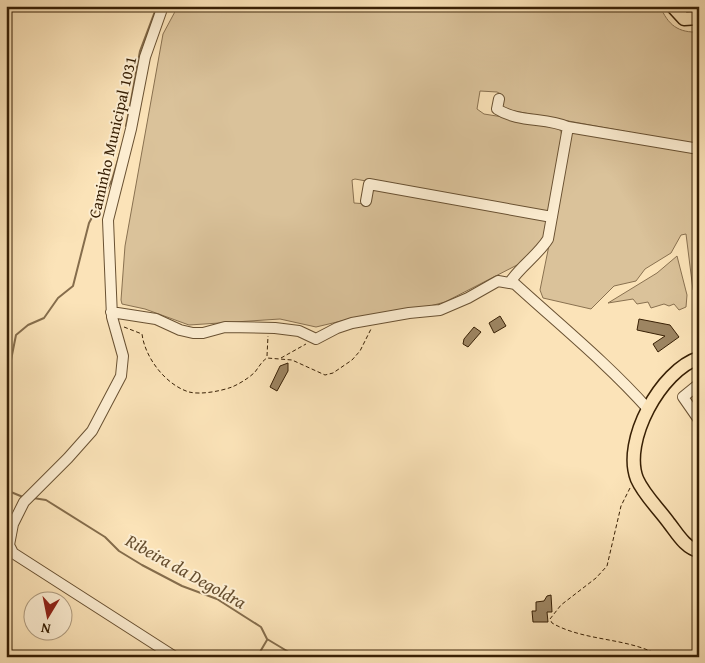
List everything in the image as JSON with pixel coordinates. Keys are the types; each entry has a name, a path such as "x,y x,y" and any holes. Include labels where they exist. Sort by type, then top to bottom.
{"main road":[{"path":"672,6 684,19 699,18"},
{"path":"699,358 678,368 671,375 648,410 634,457 638,480 688,546 699,551"}],"street":[{"name":"Caminho Municipal 1031","path":"163,6 145,57 131,129 108,220 111,313 114,332 124,356 118,385 92,431 24,502 13,524 8,545 13,553 175,657"},
{"path":"499,99 497,109 523,119 559,123 568,127 699,149"},
{"path":"510,282 521,266 542,248 548,239 568,127"},
{"path":"366,201 368,184 552,217"},
{"path":"111,313 156,319 180,330 193,333 203,333 225,327 275,328 298,331 316,339 337,328 382,318 440,310 468,298 498,280 510,282 515,284 616,374 648,410"},
{"path":"699,384 683,398 699,420"}],"path":[{"path":"111,313 124,328 142,334 148,355 157,369 171,382 190,392 232,387 255,372 267,358 267,339 275,328"},
{"path":"281,358 292,360 318,374 332,373 356,355 367,334 382,318"},
{"path":"267,358 275,360 281,358 316,339"},
{"path":"630,487 621,506 607,566 596,578 561,605 550,619 552,623 570,631 642,648 662,657"}],"shaded area":[{"path":"178,6 660,6 670,23 685,31 699,32 699,145 503,109 501,94 480,91 477,109 484,114 553,125 561,131 562,140 549,214 355,179 352,180 354,203 368,204 372,191 377,188 547,220 545,238 521,263 445,302 430,306 354,318 316,327 280,319 189,325 145,309 122,304 121,300 125,246 163,34"},
{"path":"572,131 699,152 699,295 693,290 686,234 681,235 671,253 645,269 636,281 614,286 591,309 543,298 540,290"},
{"path":"677,256 687,295 686,307 679,310 674,304 669,306 664,304 651,308 648,302 637,304 633,299 608,303 657,273"}],"building":[{"path":"500,316 506,326 494,333 489,323"},
{"path":"639,319 670,325 679,337 658,352 653,344 665,336 637,330"},
{"path":"474,327 481,332 468,347 463,344 464,339"},
{"path":"288,363 288,371 277,391 270,387 280,366"},
{"path":"551,595 552,612 547,612 548,622 533,622 532,611 536,611 536,602 544,601 547,596"}],"waterway":[{"path":"130,106 140,51 157,6"},
{"path":"126,126 129,111"},
{"path":"6,385 16,335 28,325 44,318 58,298 73,286 89,223 112,180 122,146"},
{"name":"Ribeira da Degoldra","path":"6,490 23,497"},
{"name":"Ribeira da Degoldra","path":"33,498 46,500 105,537 119,551 142,565 182,586 217,599 261,627 267,639 297,657"},
{"path":"257,657 267,640"}]}
